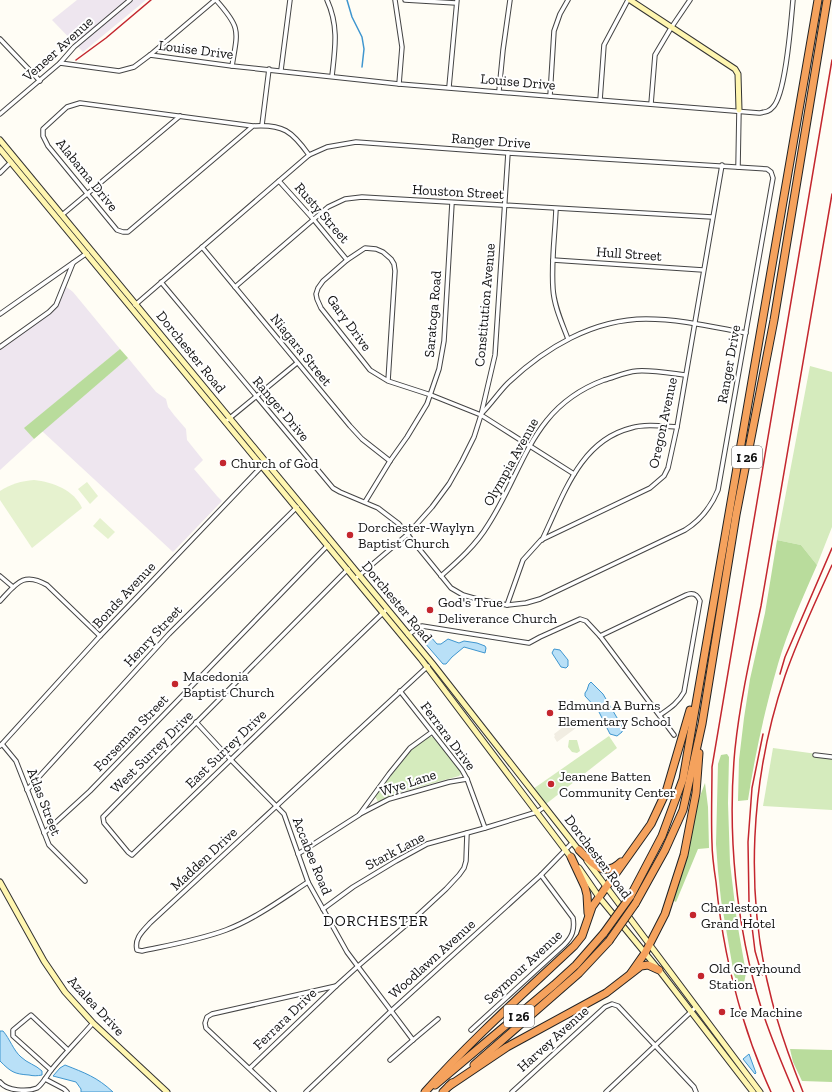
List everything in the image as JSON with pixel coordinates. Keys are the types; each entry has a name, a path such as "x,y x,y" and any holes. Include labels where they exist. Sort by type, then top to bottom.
{"highway":[{"name":"I 26","path":"428,1092 559,981 576,965 604,933 630,896 662,836 683,779 818,0"},
{"name":"I 26","path":"443,1092 573,978 609,940 636,904 665,850 683,810 702,724 736,515 774,320 828,0"},
{"path":"425,1092 445,1069 574,946 582,936 589,920 592,907 607,888 651,824 666,792 687,723 705,653"},
{"path":"631,973 650,945 665,914 684,855 696,793 702,724"},
{"path":"579,850 596,866 609,870 616,868 633,851"},
{"path":"571,857 585,887 589,920"},
{"path":"449,1086 508,1047 606,993 641,966 647,965 659,970"}],"main road":[{"path":"629,0 735,69 738,74 739,110"},
{"name":"Dorchester Road","path":"0,140 13,160 86,254 327,546 357,577 406,637 571,857 599,897 659,970 752,1092"},
{"name":"Dorchester Road","path":"0,149 13,160 62,215 301,504 331,541 349,568"},
{"name":"Dorchester Road","path":"406,637 432,663 573,842 760,1092"},
{"name":"Azalea Drive","path":"0,882 44,961 65,992 93,1023 167,1092"}],"street":[{"name":"Veneer Avenue","path":"0,114 60,63 74,47 130,0"},
{"path":"60,63 119,71 134,67 216,0 228,13 235,25 237,37 232,66"},
{"path":"281,70 290,0"},
{"path":"327,0 335,26 336,39 332,76"},
{"path":"395,0 402,47 399,84"},
{"path":"405,0 457,2 449,87"},
{"path":"499,91 510,0"},
{"path":"550,96 554,32 560,14 568,0"},
{"path":"600,100 604,45 629,0"},
{"path":"651,104 655,55 690,0"},
{"name":"Louise Drive","path":"150,55 232,66 281,70 399,84 739,110 759,113 768,112 774,107 778,100 788,46 793,0"},
{"path":"0,39 40,81"},
{"path":"262,125 269,69"},
{"name":"Alabama Drive","path":"253,126 128,232 117,230 48,146 43,136 43,129 67,107 80,104 253,126 262,125 278,127 290,132 299,140 309,155"},
{"path":"738,167 739,110"},
{"path":"62,215 180,116"},
{"name":"Ranger Drive","path":"131,308 161,282 202,248 309,155 326,147 356,142 508,153 767,168 771,172 773,178 718,490 712,504 706,513 685,530 540,599 526,603 508,605 477,599 463,595 451,588 399,524 378,508 333,488 161,282"},
{"name":"Constitution Avenue","path":"357,577 408,534 432,507 449,484 474,437 481,415 494,355 508,153"},
{"path":"0,173 13,160"},
{"name":"Oregon Avenue","path":"508,605 523,560 542,540 643,492 658,483 668,468 677,427 722,165"},
{"name":"Rusty Street","path":"279,181 347,260"},
{"name":"Houston Street","path":"235,287 328,207 345,199 362,197 712,217"},
{"name":"Saratoga Road","path":"365,502 390,461 407,437 431,395 444,341 452,203"},
{"path":"556,209 553,290 558,315 568,339"},
{"name":"Niagara Street","path":"202,248 362,439 390,461"},
{"name":"Gary Drive","path":"388,381 396,271 391,259 383,252 370,248 362,250 347,260 319,285 316,294 321,308 370,370 388,381 431,395 481,415 574,474"},
{"path":"0,314 91,250"},
{"name":"Hull Street","path":"553,260 703,270"},
{"path":"0,347 49,312 56,305 73,263"},
{"path":"481,415 507,384 536,359 553,347 586,331 616,322 646,319 694,323 746,333"},
{"path":"225,422 297,363"},
{"name":"Olympia Avenue","path":"441,576 473,545 488,526 538,430 566,401 592,385 622,374 637,371 685,375"},
{"path":"542,540 574,474 595,446 604,439 616,433 631,428 646,425 677,427"},
{"name":"Bonds Avenue","path":"1,745 100,636 266,462"},
{"name":"Henry Street","path":"27,790 169,634 301,504"},
{"name":"Forseman Street","path":"44,833 90,791 331,541"},
{"name":"West Surrey Drive","path":"132,855 104,823 103,817 349,568"},
{"path":"0,576 13,587"},
{"path":"0,601 20,581 26,578 39,580 47,585 100,636"},
{"path":"600,636 686,595 691,593 696,594 700,602 684,692 680,700 674,706 660,715"},
{"name":"East Surrey Drive","path":"132,855 385,611"},
{"path":"406,637 422,626 521,643 529,643 580,619 586,621 600,636 674,734"},
{"name":"Madden Drive","path":"308,882 274,904 226,929 186,942 142,951 137,950 137,939 150,923 432,663"},
{"name":"Ferrara Drive","path":"400,691 462,770 467,779 485,828"},
{"name":"Accabee Road","path":"196,722 284,814 308,882 347,952 414,1040"},
{"name":"Wye Lane","path":"359,815 410,748 432,732"},
{"name":"Atlas Street","path":"1,745 16,761 49,845 85,881"},
{"path":"815,755 832,757"},
{"name":"Wye Lane","path":"298,854 359,815 389,799 449,782 467,779"},
{"path":"485,828 537,812 544,807"},
{"name":"Stark Lane","path":"323,910 353,887 427,844 485,828"},
{"name":"Ferrara Drive","path":"250,1068 336,986 419,914 459,875 464,868 466,861 467,833"},
{"name":"Woodlawn Avenue","path":"306,1092 391,1011 541,875 573,842"},
{"name":"Seymour Avenue","path":"471,1030 572,937 574,924 573,918 541,875"},
{"name":"Ferrara Drive","path":"274,1092 206,1028 205,1023 207,1017 212,1014 336,986"},
{"name":"Harvey Avenue","path":"512,1092 605,1007 612,1004 618,1006 655,1046"},
{"path":"606,1092 696,1007"},
{"path":"51,1070 13,1036 13,1030 31,1015 68,1050"},
{"path":"390,1060 438,1019"},
{"path":"0,1082 14,1090 26,1092 38,1088 51,1070 93,1023"},
{"path":"655,1046 694,1087 696,1092"},
{"path":"45,1079 67,1092"}],"shaded area":[{"path":"77,0 146,0 83,52 52,20"},
{"path":"64,285 73,292 120,349 25,428 34,439 0,470 0,347 56,305"},
{"path":"128,358 156,392 166,399 168,407 186,429 187,440 203,460 194,469 222,501 173,552 42,431"},
{"path":"575,718 580,725 557,742 554,734"}],"green space":[{"path":"120,349 128,358 34,439 24,428"},
{"path":"810,366 832,372 832,527 817,565 801,545 777,540"},
{"path":"34,480 62,488 74,496 82,508 32,548 0,500 0,491 16,483"},
{"path":"87,482 98,496 90,504 78,489"},
{"path":"100,518 115,532 108,539 93,526"},
{"path":"777,540 801,545 817,565 791,626 778,664 761,732 748,800 738,801 739,760 744,718 750,679 765,613"},
{"path":"429,736 435,738 460,770 461,774 459,776 401,792 378,802 375,796 412,749"},
{"path":"609,736 617,748 546,804 533,789"},
{"path":"569,740 577,740 580,751 577,753 572,752 568,747"},
{"path":"773,748 832,756 832,810 763,806"},
{"path":"727,754 729,757 728,803 730,863 737,922 746,973 744,983 738,983 734,975 721,900 718,871 716,844 718,764 721,755"},
{"path":"705,783 708,807 709,848 698,849 676,902 672,900 685,861 694,812"},
{"path":"790,1049 832,1050 832,1082 802,1081 793,1062"}],"water":[{"path":"427,635 430,636 437,644 441,644 448,639 459,643 464,641 477,643 485,646 485,653 464,647 446,664 443,664 424,642"},
{"path":"554,649 560,650 568,660 568,666 566,668 561,667 552,653"},
{"path":"591,682 603,694 623,728 622,732 617,736 610,734 598,710 585,696"},
{"path":"0,1031 3,1031 8,1037 18,1054 42,1071 42,1075 34,1076 16,1073 0,1061"},
{"path":"749,1054 756,1073 755,1074 743,1059"},
{"path":"65,1065 96,1079 113,1092 81,1092 81,1089 76,1082 53,1076"}],"waterway":[{"path":"347,0 352,17 362,37 364,49 362,67"}],"railway":[{"path":"76,60 106,38 151,0"},
{"path":"771,1092 760,1067 742,1015 723,935 712,853 712,767 832,60"},
{"path":"794,1092 776,1050 761,1007 745,945 733,846 733,781 737,731 743,695 761,606 832,194"},
{"path":"780,674 785,657 832,548"},
{"path":"803,1092 779,1024 763,961 757,920 755,837 758,796 764,755 773,715 785,676 807,620 832,565"},
{"path":"762,975 755,951 749,902 748,842 752,788 763,734"}],"place":[{"name":"Church of God","path":"223,463"},
{"name":"Dorchester-Waylyn Baptist Church","path":"350,535"},
{"name":"God's True Deliverance Church","path":"430,610"},
{"name":"Macedonia Baptist Church","path":"175,684"},
{"name":"Edmund A Burns Elementary School","path":"550,713"},
{"name":"Jeanene Batten Community Center","path":"551,784"},
{"name":"Charleston Grand Hotel","path":"693,915"},
{"name":"Old Greyhound Station","path":"701,976"},
{"name":"Ice Machine","path":"722,1012"}],"district":[{"name":"DORCHESTER","path":"376,921"}]}
